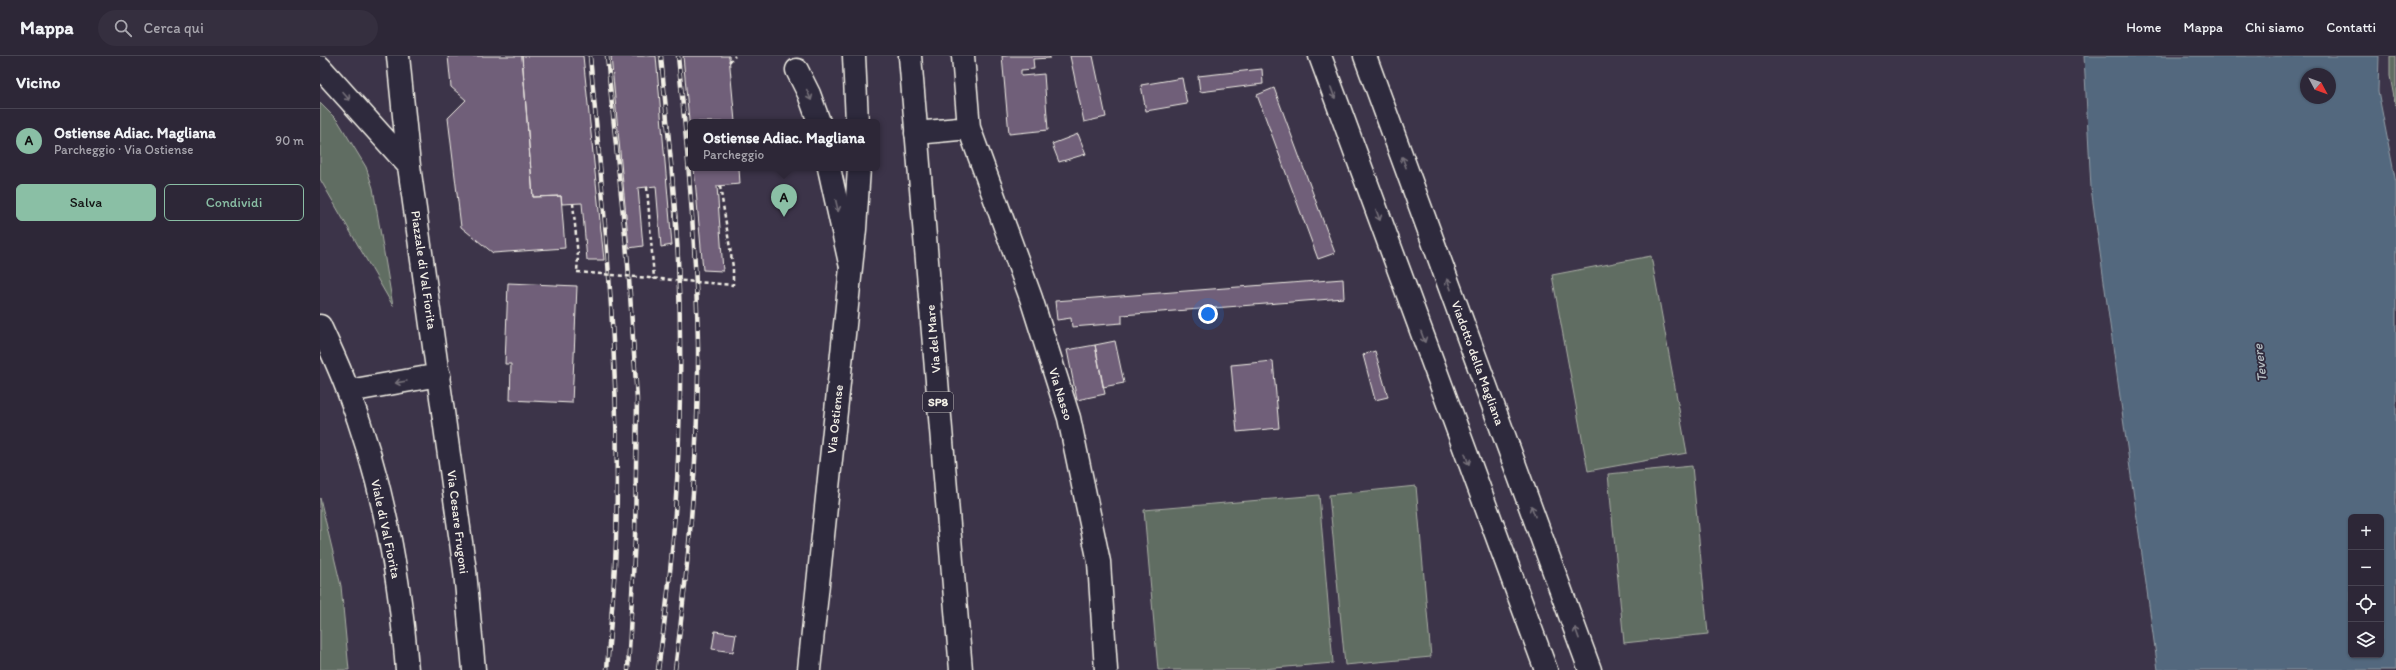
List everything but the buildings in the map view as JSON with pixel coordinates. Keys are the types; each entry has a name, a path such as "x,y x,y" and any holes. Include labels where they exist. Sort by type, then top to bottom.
{"main road":[{"name":"Piazzale di Val Fiorita","path":"398,56 409,166 439,375"},
{"path":"854,56 857,119"},
{"name":"Via del Mare","path":"910,56 961,670"},
{"name":"Via Nasso","path":"963,56 969,128 1031,298 1069,418 1099,562 1106,670"},
{"path":"1320,56 1546,670"},
{"name":"Viadotto della Magliana","path":"1365,56 1590,670"},
{"path":"320,67 409,166"},
{"path":"797,70 809,94 818,119"},
{"path":"916,134 969,128"},
{"path":"830,171 851,269"},
{"name":"Via Ostiense","path":"809,670 851,269 858,171"},
{"name":"Viale di Val Fiorita","path":"320,326 348,391 369,456 386,524 400,602 407,670"},
{"path":"348,391 439,375"},
{"name":"Via Cesare Frugoni","path":"439,375 465,571 474,670"}],"path":[{"path":"729,62 735,56"},
{"path":"573,203 578,257 577,272 733,285 734,267 720,186"},
{"path":"647,187 654,279"}],"green space":[{"path":"2390,56 2396,56 2396,108 2390,76"},
{"path":"320,103 338,121 366,167 373,188 393,306 320,179"},
{"path":"1651,256 1687,453 1588,471 1552,275"},
{"path":"1692,466 1708,634 1624,643 1608,474"},
{"path":"1416,486 1431,657 1345,665 1329,495"},
{"path":"1319,495 1333,663 1252,670 1158,670 1144,510"},
{"path":"320,498 341,586 349,670 320,670"}],"water":[{"name":"Tevere","path":"2084,56 2379,56 2378,91 2396,183 2396,670 2158,670 2091,188"}],"railway":[{"path":"590,56 606,237 614,358 616,419 617,479 614,589 607,670"},
{"path":"607,56 628,264 637,399 635,538 628,670"},
{"path":"658,670 665,619 675,517 680,414 680,310 677,234 661,56"},
{"path":"678,56 688,164"},
{"path":"675,670 689,548 697,425 697,307 688,171"}],"place":[{"name":"Ostiense Adiac. Magliana","path":"784,217"}]}
